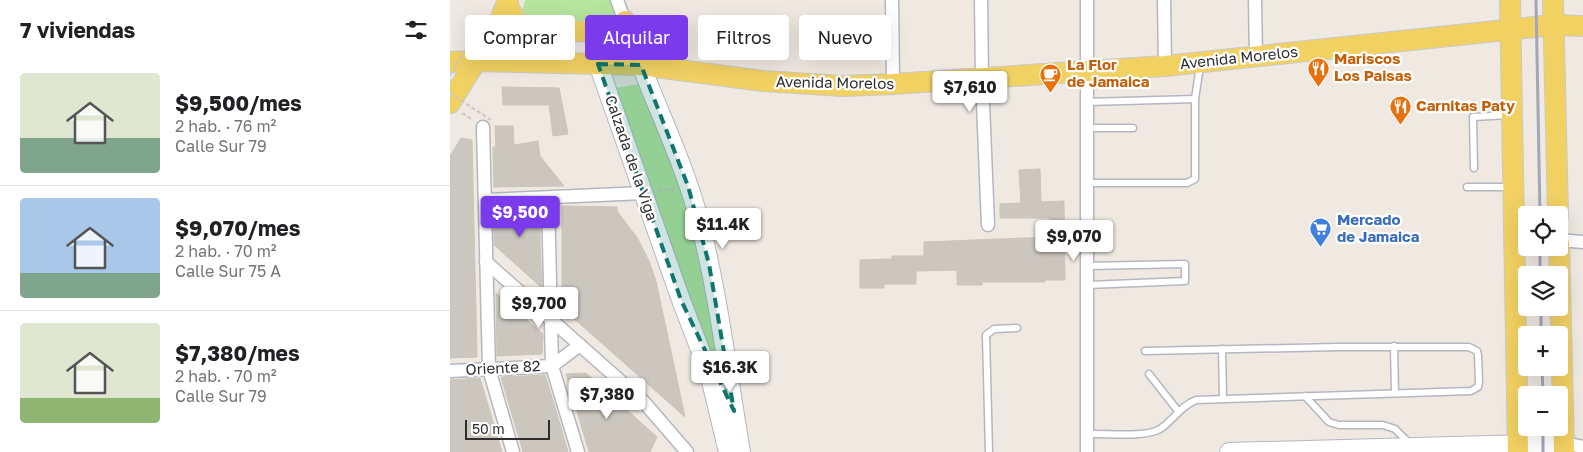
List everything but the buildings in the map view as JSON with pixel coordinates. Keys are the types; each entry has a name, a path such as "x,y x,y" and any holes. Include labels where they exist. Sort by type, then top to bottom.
{"main road":[{"path":"1510,0 1518,448"},
{"path":"1553,0 1558,206"},
{"path":"508,2 514,20 520,26 530,30 585,31"},
{"path":"502,15 508,2"},
{"name":"Avenida Morelos","path":"556,60 598,64 641,65 764,81 843,86 982,79 1164,66 1553,25 1583,26"},
{"name":"Avenida Morelos","path":"450,62 465,55"},
{"path":"454,107 469,60"},
{"name":"Calzada de la Viga","path":"598,64 681,300 699,343 709,373 728,452"},
{"path":"641,65 688,186 709,264 741,452"},
{"path":"1229,452 1413,447 1570,447 1560,256"},
{"path":"699,343 710,359 726,399 734,411"}],"street":[{"path":"617,0 622,15"},
{"path":"892,0 893,84"},
{"path":"981,0 988,225"},
{"path":"1087,0 1087,452"},
{"path":"1164,0 1164,66"},
{"path":"1255,0 1256,57"},
{"path":"639,60 641,65"},
{"path":"487,123 486,262 488,369 512,452"},
{"path":"486,200 644,194"},
{"path":"548,198 552,366 578,452"},
{"path":"1568,242 1583,242"},
{"path":"486,262 653,412 687,452"},
{"name":"Oriente 82","path":"450,370 552,366 580,345"}],"lane":[{"path":"1088,184 1191,182 1196,174 1195,99 1201,62"},
{"path":"1087,102 1195,99"},
{"path":"1474,168 1473,117 1512,114"},
{"path":"1088,128 1134,128"},
{"path":"1467,187 1513,187"},
{"path":"1088,266 1185,264 1186,281 1088,285"},
{"path":"989,452 986,334 994,329 1017,328"},
{"path":"1087,434 1151,432 1162,428 1178,411 1196,400 1471,391 1478,387 1478,355 1473,348 1394,346 1145,351"},
{"path":"1394,346 1396,393"},
{"path":"1222,349 1223,398"},
{"path":"1149,374 1178,411"},
{"path":"1304,396 1329,422 1339,425 1383,425 1395,429 1413,447"}],"path":[{"path":"450,76 465,60"},
{"path":"450,93 487,123"},
{"path":"454,107 487,123"},
{"path":"644,194 688,186"}],"highlighted area":[{"path":"598,64 641,65 688,186 709,264 734,411 681,300"}],"green space":[{"path":"525,0 612,0 616,15 585,15 585,25 575,24 575,15 521,15"},
{"path":"639,84 651,105 693,223 722,379 694,311 616,88"}],"railway":[{"path":"1536,0 1540,206"},
{"path":"1540,256 1540,266"},
{"path":"1541,316 1541,326"},
{"path":"1542,376 1543,386"},
{"path":"1543,436 1543,452"}],"place":[{"name":"Mariscos Los Paisas","path":"1318,87"},
{"name":"La Flor de Jamaica","path":"1051,93"},
{"name":"Carnitas Paty","path":"1400,125"},
{"name":"Mercado de Jamaica","path":"1321,248"}]}
